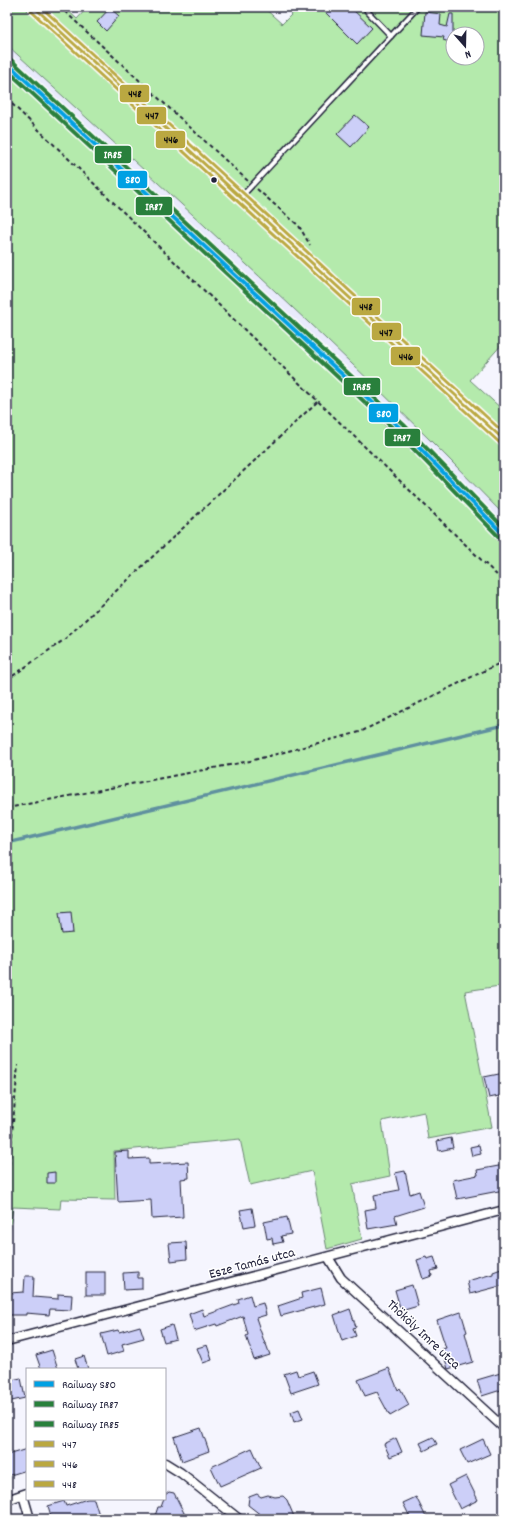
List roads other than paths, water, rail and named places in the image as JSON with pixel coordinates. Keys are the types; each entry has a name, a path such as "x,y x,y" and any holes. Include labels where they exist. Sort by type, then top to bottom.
{"main road":[{"path":"42,10 240,198 504,440"}],"street":[{"name":"Esze Tamás utca","path":"7,1341 503,1212"},
{"name":"Thököly Imre utca","path":"328,1257 341,1278 504,1428"},
{"path":"166,1464 181,1473 239,1519"},
{"path":"7,1500 25,1494"},
{"path":"26,1500 30,1519"}],"lane":[{"path":"240,198 418,7"},
{"path":"367,10 391,36"}],"waterway":[{"path":"7,843 504,725"}],"rail line":[{"name":"IR85","path":"10,59 404,425 504,528"},
{"name":"S80","path":"7,63 401,429 504,535"},
{"name":"IR87","path":"7,70 398,433 500,538"}]}
